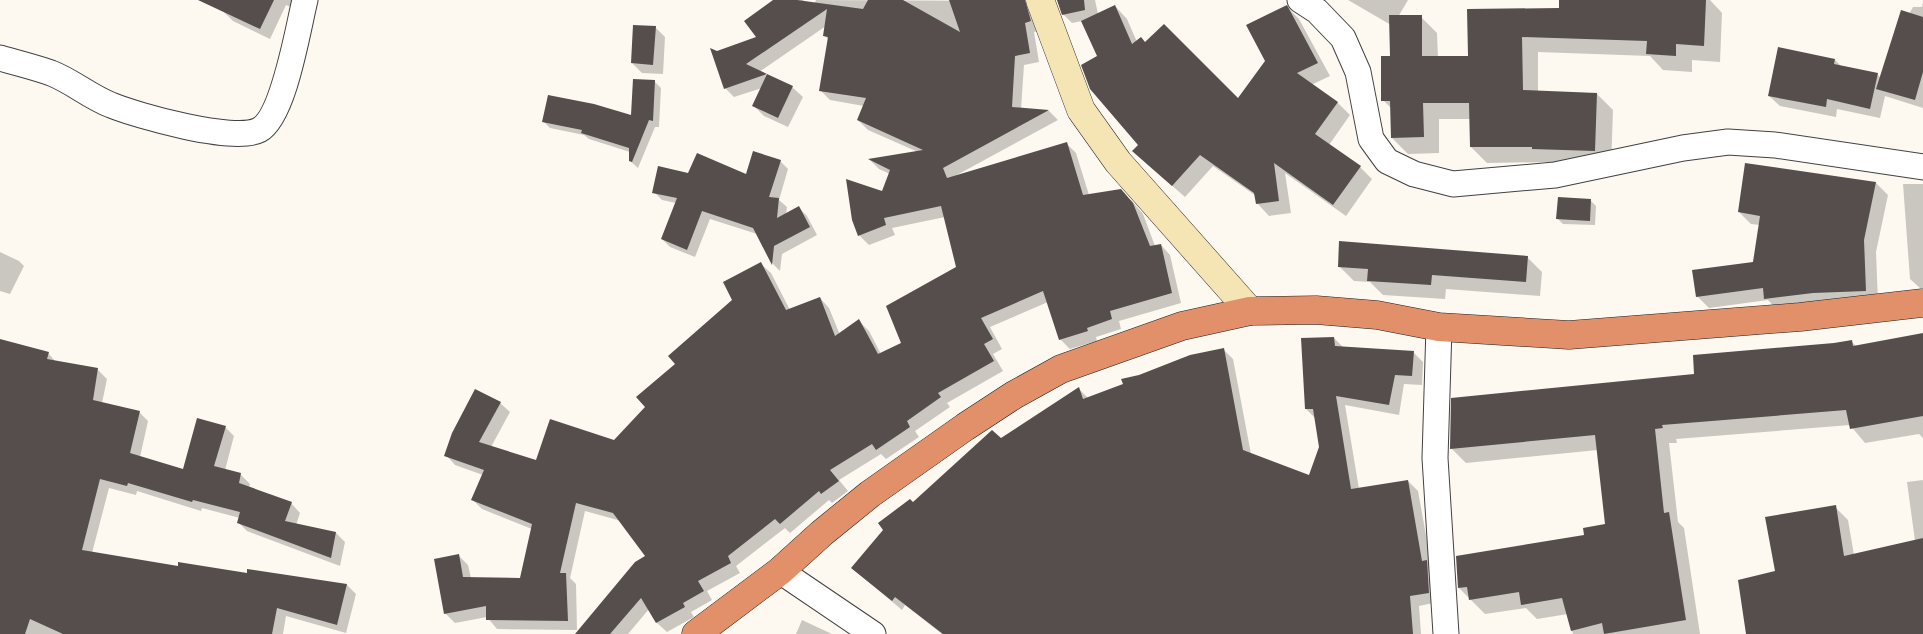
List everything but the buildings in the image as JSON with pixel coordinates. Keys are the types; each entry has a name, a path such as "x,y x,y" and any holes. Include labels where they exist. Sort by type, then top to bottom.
{"highway":[{"path":"696,634 780,571 822,533 870,494 965,427 1061,369 1117,347 1182,326 1250,311 1316,310 1377,316 1439,327 1569,335 1800,317 1923,303"}],"street":[{"path":"0,58 52,74 110,105 164,122 239,134 246,133 259,130 275,112 287,76 304,0"},
{"path":"1040,0 1081,110 1118,162 1250,311"},
{"path":"1300,0 1317,11 1343,38 1358,72 1371,139 1387,160 1414,174 1453,184 1555,175 1683,148 1728,142 1775,145 1923,167"},
{"path":"1439,327 1435,458 1446,634"},
{"path":"780,571 873,634"}]}
